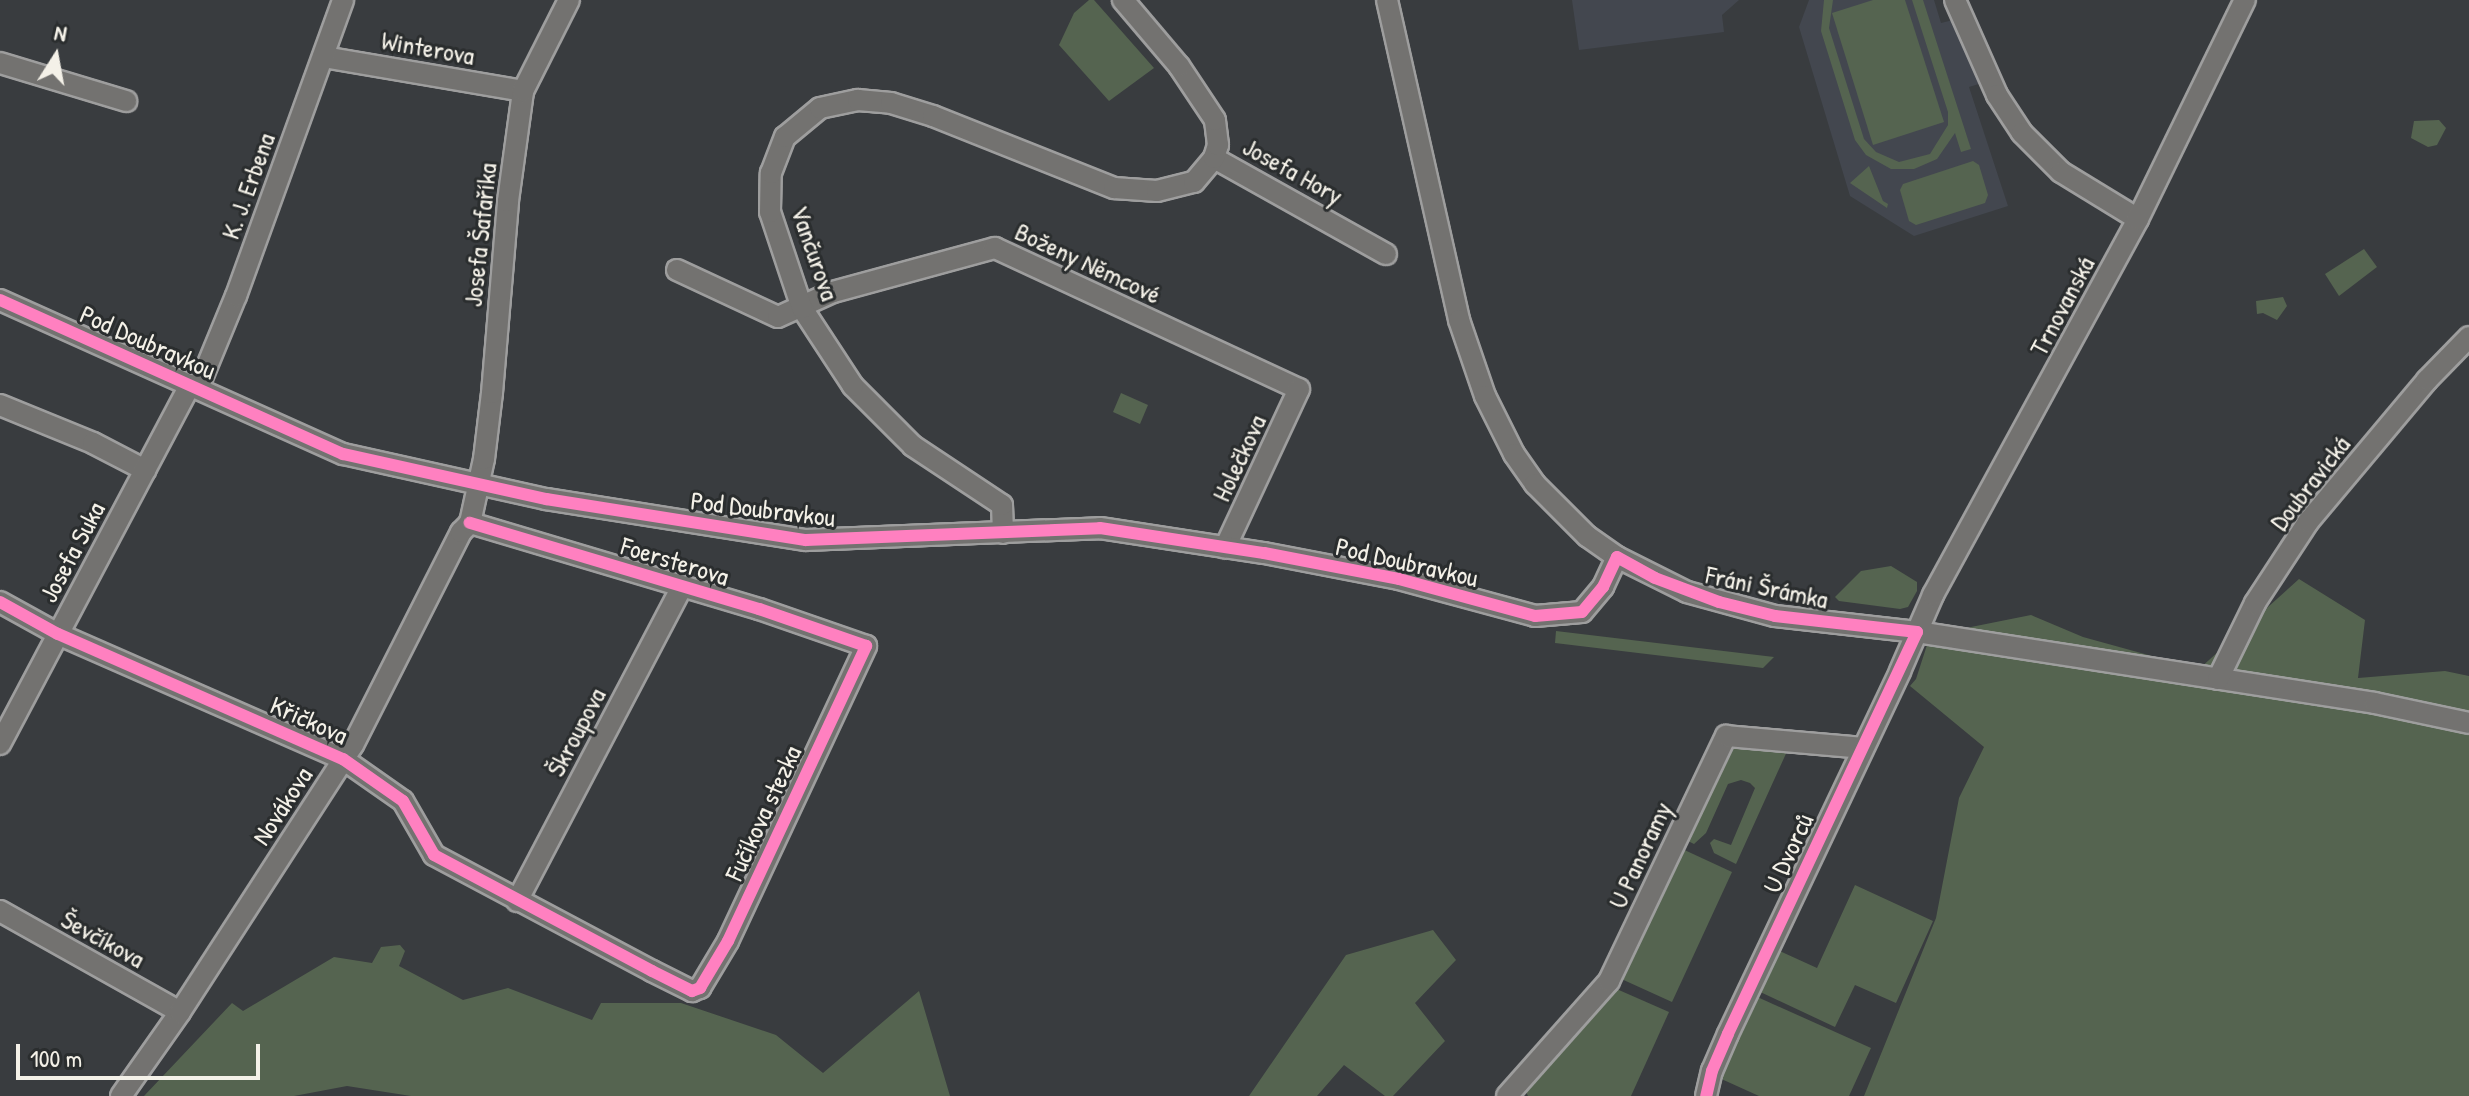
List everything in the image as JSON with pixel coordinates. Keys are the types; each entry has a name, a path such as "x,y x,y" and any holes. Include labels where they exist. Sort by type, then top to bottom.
{"street":[{"name":"K. J. Erbena","path":"194,386 236,296 343,0"},
{"name":"Josefa Šafaříka","path":"477,485 484,459 492,393 508,201 523,91 569,0"},
{"name":"Josefa Hory","path":"1123,0 1179,66 1209,109 1218,132 1214,158 1386,254"},
{"name":"Fráni Šrámka","path":"1387,0 1459,320 1485,396 1509,444 1535,484 1587,536 1617,557 1655,578 1719,602 1775,616 1917,632 2375,703 2469,723"},
{"path":"1955,0 1997,95 2022,133 2061,172 2138,219"},
{"name":"Trnovanská","path":"1917,632 1933,595 2138,219 2245,0"},
{"name":"Winterova","path":"324,57 523,91"},
{"path":"0,63 126,101"},
{"name":"Vančurova","path":"1003,533 1002,505 913,446 853,386 802,308 770,212 771,173 785,137 820,108 858,100 891,103 933,116 1114,188 1157,191 1176,188 1201,177 1214,158"},
{"name":"Boženy Němcové","path":"802,308 833,292 995,248 1299,389"},
{"path":"677,270 778,317 802,308"},
{"name":"Pod Doubravkou","path":"0,300 343,454 477,485 806,540 1100,528 1396,579 1535,616 1582,612 1603,587 1617,557"},
{"name":"Doubravická","path":"2218,679 2255,603 2308,522 2427,380 2469,337"},
{"name":"Josefa Suka","path":"0,744 145,470 194,386"},
{"name":"Holečkova","path":"1225,548 1299,389"},
{"path":"0,405 93,443 145,470"},
{"name":"Novákova","path":"121,1096 180,1012 343,759 470,523 477,485"},
{"name":"Foersterova","path":"470,523 866,646"},
{"name":"Škroupova","path":"517,901 682,587"},
{"name":"Křičkova","path":"0,602 58,634 343,759 403,801 434,855 692,991"},
{"name":"U Dvorců","path":"1706,1096 1712,1071 1728,1034 1917,632"},
{"name":"Fučíkova stezka","path":"692,991 706,983 726,944 866,646"},
{"name":"U Panoramy","path":"1507,1096 1609,981 1726,736 1862,748"},
{"name":"Ševčíkova","path":"0,911 180,1012"}],"shaded area":[{"path":"1572,0 1739,0 1722,15 1724,32 1579,50"},
{"path":"1809,0 1934,0 1941,23 1957,19 1985,82 1969,87 2008,206 1914,236 1850,196 1799,27"}],"green space":[{"path":"1089,0 1094,0 1154,68 1109,101 1059,45 1074,13"},
{"path":"1824,0 1833,0 1829,28 1864,139 1876,152 1899,162 1930,154 1948,125 1948,112 1912,0 1923,0 1971,149 1961,152 1955,133 1937,159 1914,169 1891,169 1866,155 1855,140 1821,31"},
{"path":"1873,0 1905,0 1944,122 1873,145 1832,13"},
{"path":"2439,120 2446,128 2437,145 2428,147 2411,138 2414,121"},
{"path":"1973,161 1979,165 1988,195 1985,203 1916,225 1909,221 1900,190 1903,184"},
{"path":"1869,166 1883,201 1888,204 1887,208 1850,183"},
{"path":"2364,249 2377,267 2339,296 2325,274"},
{"path":"2283,297 2287,306 2277,320 2263,313 2257,314 2256,301"},
{"path":"1121,393 1148,405 1140,424 1113,412"},
{"path":"1891,566 1917,582 1917,591 1908,607 1900,609 1839,601 1835,597 1861,571"},
{"path":"2299,579 2365,620 2358,678 2445,671 2469,676 2469,1096 1864,1096 1936,918 1959,798 1984,747 1910,686 1916,679 1927,645 1971,627 2031,615 2083,637 2199,669"},
{"path":"1556,631 1774,657 1763,668 1555,643"},
{"path":"1736,745 1789,747 1736,864 1714,853 1710,843 1714,839 1731,845 1755,788 1750,783 1741,780 1728,784 1706,833 1694,844 1682,838 1726,749"},
{"path":"1678,847 1732,872 1672,1002 1617,977"},
{"path":"1855,885 1933,921 1896,1003 1855,985 1835,1027 1756,990 1775,949 1817,968"},
{"path":"1433,930 1456,960 1415,1003 1445,1041 1393,1096 1385,1096 1344,1065 1317,1096 1249,1096 1346,955"},
{"path":"400,945 405,951 399,966 463,1000 508,988 592,1020 601,1003 681,1003 776,1035 823,1073 919,991 950,1096 411,1096 347,1086 294,1096 144,1096 232,1003 243,1011 334,957 372,963 381,947"},
{"path":"1612,987 1669,1012 1631,1096 1528,1096 1525,1090"},
{"path":"1753,995 1871,1048 1849,1096 1759,1096 1717,1077"}],"cycle path":[{"path":"0,300 343,454 546,499 806,540 1100,528 1264,553 1399,579 1535,616 1582,612 1603,587 1617,557 1655,578 1719,602 1775,616 1917,632 1728,1034 1712,1071 1706,1096"},
{"path":"0,602 58,634 343,759 403,801 434,855 652,971 692,991 700,988 728,941 866,646 759,609 470,523"}]}
